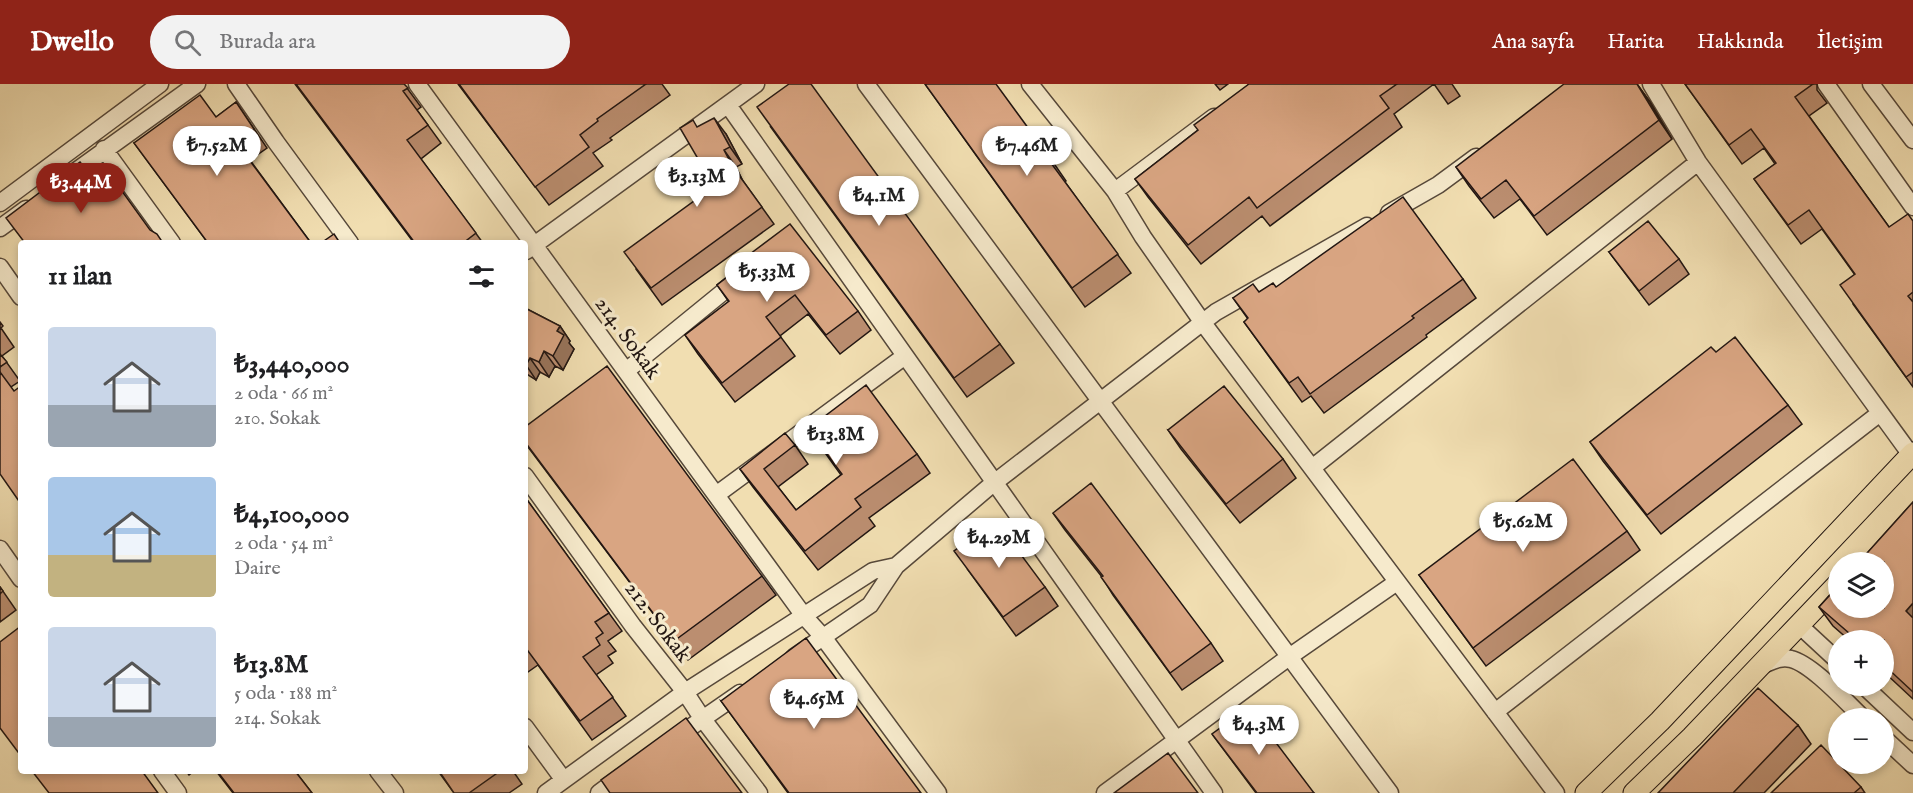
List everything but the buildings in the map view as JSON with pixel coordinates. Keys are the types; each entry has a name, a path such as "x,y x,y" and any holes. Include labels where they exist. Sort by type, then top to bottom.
{"main road":[{"path":"1586,793 1660,721 1912,454"},
{"path":"1634,793 1692,737 1828,595"}],"street":[{"path":"0,203 160,84"},
{"path":"57,185 197,84"},
{"path":"236,84 348,240"},
{"name":"214. Sokak","path":"417,84 524,240"},
{"path":"530,248 756,84"},
{"path":"866,84 1390,793"},
{"path":"1030,84 1115,190 1143,237 1203,323 1556,793"},
{"path":"1651,84 1698,162 1912,454"},
{"path":"1826,84 1913,207"},
{"path":"1871,84 1913,140"},
{"path":"728,105 805,225 905,356 1214,793"},
{"path":"1115,190 1230,105"},
{"path":"777,668 870,605 896,566 994,483 1216,312 1438,185 1493,144"},
{"path":"104,149 170,240"},
{"path":"1312,468 1698,162"},
{"path":"0,228 38,200"},
{"name":"214. Sokak","path":"530,248 626,371 804,616 823,637"},
{"path":"626,371 754,266"},
{"path":"0,267 18,293"},
{"path":"716,495 905,356"},
{"path":"1495,712 1880,413"},
{"name":"212. Sokak","path":"528,480 633,626 759,793"},
{"path":"0,549 18,575"},
{"path":"546,793 685,692 873,571 896,566"},
{"path":"1105,793 1289,657 1398,582"},
{"path":"1799,625 1828,652"},
{"path":"823,637 938,793"},
{"path":"1757,668 1777,658 1792,659 1813,671 1852,708"},
{"path":"665,746 749,687"},
{"path":"1875,696 1913,732"},
{"path":"528,731 563,779"},
{"path":"1894,747 1913,765"},
{"path":"599,793 636,766"},
{"path":"164,774 178,793"},
{"path":"380,774 395,793"}]}
